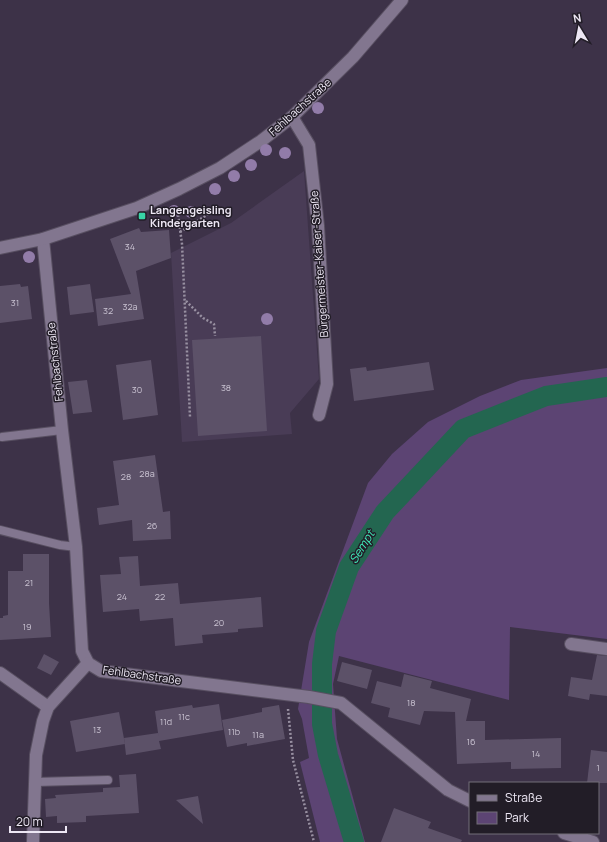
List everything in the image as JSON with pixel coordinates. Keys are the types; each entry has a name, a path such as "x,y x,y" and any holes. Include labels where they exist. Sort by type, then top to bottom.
{"street":[{"name":"Fehlbachstraße","path":"0,248 43,239 137,208 220,168 261,141 292,117 353,57 402,0"},
{"name":"Bürgermeister-Kaiser-Straße","path":"292,117 310,145 318,226 328,384 319,415"},
{"name":"Fehlbachstraße","path":"43,239 62,430 76,547 82,650 88,663 101,671 287,694 341,703 448,790 469,800"},
{"path":"571,644 607,649"},
{"path":"33,842 36,755 43,721 48,707 88,663"},
{"path":"0,673 48,707"},
{"path":"567,834 593,842"}],"lane":[{"path":"2,437 62,430"},
{"path":"0,530 60,545 76,547"},
{"path":"35,782 108,780"}],"path":[{"path":"176,200 186,301 190,417"},
{"path":"180,232 214,211"},
{"path":"186,301 203,318 214,324 215,336"},
{"path":"287,694 288,722 293,760 314,842"}],"shaded area":[{"path":"304,171 319,379 290,413 292,434 182,442 171,253 231,223"}],"green space":[{"path":"607,368 607,639 510,627 509,700 339,656 333,684 337,739 365,842 320,842 300,762 309,758 302,719 298,709 309,642 368,483 392,454 428,422 480,396 521,380"}],"building":[{"path":"139,228 141,232 169,230 171,258 136,271 144,319 98,326 95,299 131,294 110,239"},
{"path":"20,284 21,287 28,286 32,319 0,323 0,286"},
{"path":"90,284 94,312 70,315 67,287"},
{"path":"261,336 267,431 198,436 192,340"},
{"path":"151,360 158,415 123,420 116,365"},
{"path":"429,362 434,390 354,401 350,369 366,367 367,371"},
{"path":"87,380 92,412 73,414 68,382"},
{"path":"155,455 163,512 170,511 171,539 133,541 132,520 99,525 97,508 119,505 113,461"},
{"path":"23,554 49,554 51,637 0,640 0,618 8,615 8,571 23,571"},
{"path":"138,556 140,586 178,583 180,604 261,597 263,627 238,629 238,632 202,635 203,643 175,646 173,618 140,621 139,609 103,612 100,575 121,574 119,557"},
{"path":"44,654 59,662 51,675 37,668"},
{"path":"597,655 607,656 607,696 590,694 589,700 568,696 571,677 592,680"},
{"path":"342,662 372,670 367,689 337,681"},
{"path":"404,674 432,681 430,688 471,699 466,721 485,721 485,740 561,738 561,768 511,769 511,762 457,764 455,712 424,711 420,725 388,717 390,708 371,703 377,681 401,687"},
{"path":"219,704 223,730 159,741 161,749 126,755 124,738 158,733 159,740 155,711 192,705 193,708"},
{"path":"279,705 285,739 247,746 247,743 227,747 222,720 262,712 262,708"},
{"path":"119,712 125,744 76,752 70,721"},
{"path":"591,750 607,752 607,783 587,782"},
{"path":"136,774 139,813 86,816 86,822 57,823 57,816 46,817 45,799 56,798 55,795 103,792 103,788 120,787 119,775"},
{"path":"198,796 203,824 176,800"},
{"path":"394,808 431,822 428,828 462,840 461,842 381,842"}],"waterway":[{"name":"Sempt","path":"354,842 328,755 322,724 322,664 326,631 349,567 385,512 463,429 546,396 607,387"}],"place":[{"name":"Langengeisling Kindergarten","path":"142,216"}]}
